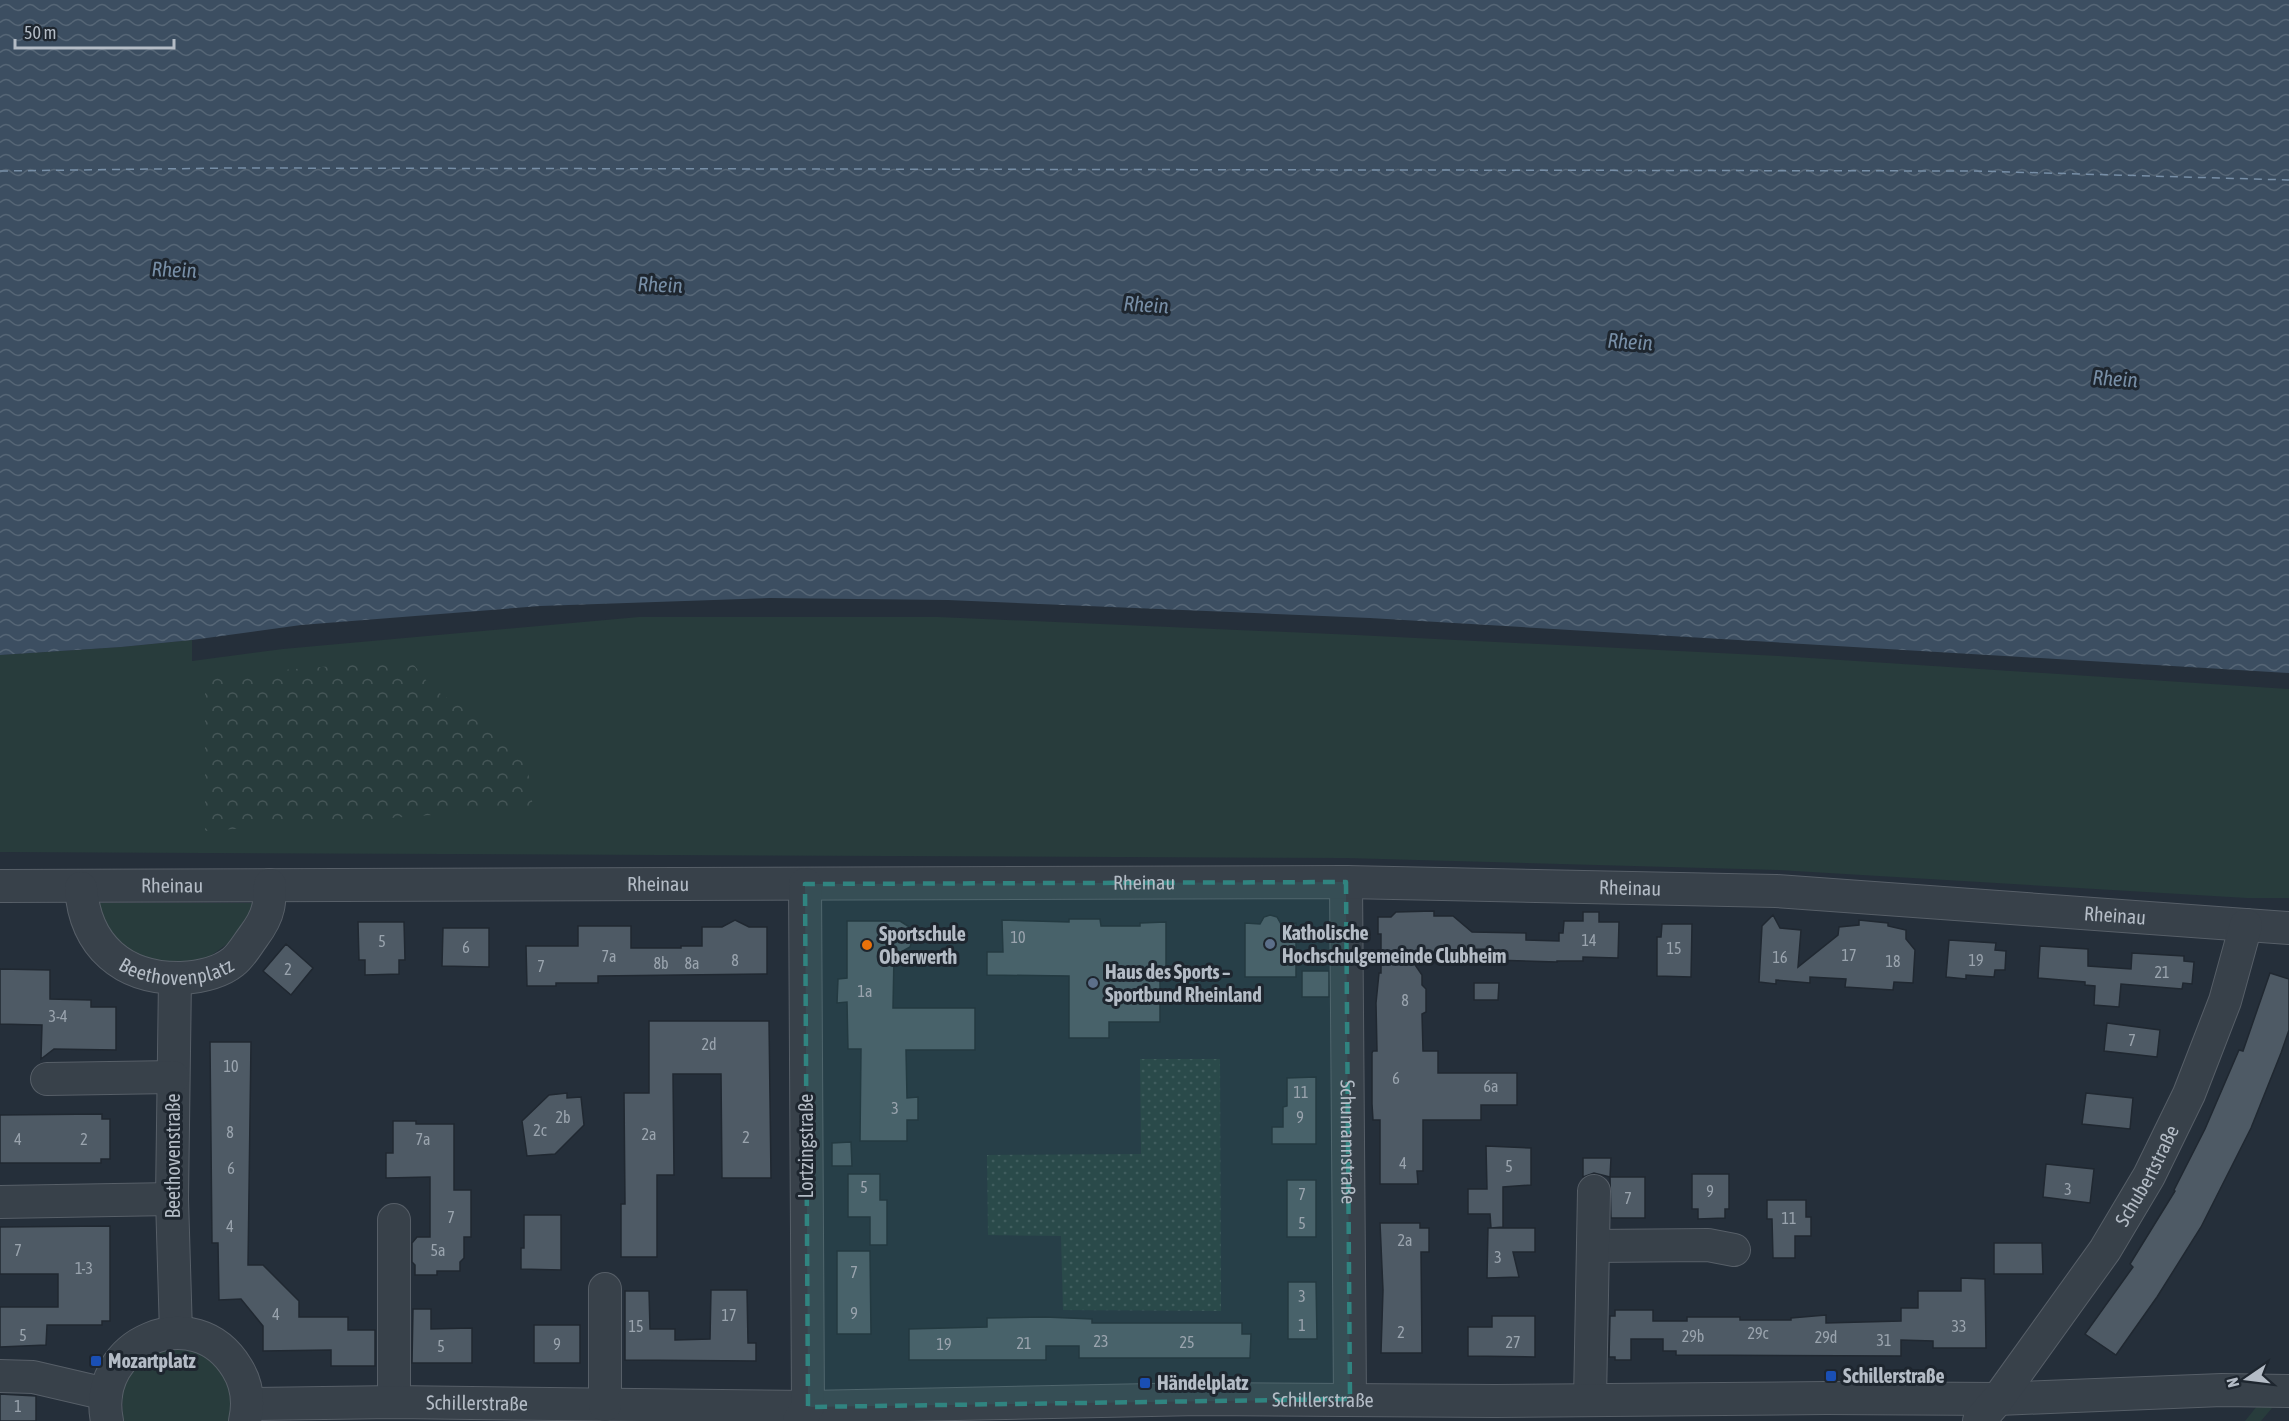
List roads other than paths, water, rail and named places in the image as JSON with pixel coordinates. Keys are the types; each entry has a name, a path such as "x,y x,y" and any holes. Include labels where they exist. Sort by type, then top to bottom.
{"street":[{"name":"Rheinau","path":"0,886 81,888 270,885 1346,882 1776,891 2289,928"},
{"name":"Schumannstraße","path":"1346,882 1350,1400"},
{"name":"Lortzingstraße","path":"803,1414 805,884"},
{"name":"Beethovenplatz","path":"81,888 82,906 90,928 103,948 122,964 146,975 176,978 199,977 233,962 258,930 268,909 270,885"},
{"name":"Schubertstraße","path":"1989,1410 2105,1251 2149,1176 2189,1094 2225,1001 2246,926"},
{"name":"Beethovenstraße","path":"176,978 172,1199 176,1333"},
{"path":"47,1079 173,1077"},
{"path":"1590,1400 1594,1191"},
{"path":"0,1202 172,1199"},
{"path":"394,1220 394,1402"},
{"path":"1593,1246 1708,1245 1734,1250"},
{"path":"605,1289 605,1405"},
{"path":"106,1408 112,1374 119,1361 154,1336 176,1333 206,1340 230,1358 241,1374 246,1412"},
{"path":"0,1376 33,1377 82,1387 106,1408"},
{"name":"Schillerstraße","path":"246,1412 394,1402 605,1405 803,1414 1208,1410 1350,1400 1488,1411 1590,1400 1989,1410 2222,1390 2289,1391"}],"water":[{"name":"Rhein","path":"0,0 2289,0 2289,673 1370,618 948,600 770,598 540,606 301,625 121,647 0,655"}],"place":[{"name":"Katholische Hochschulgemeinde Clubheim","path":"1270,944"},
{"name":"Sportschule Oberwerth","path":"867,945"},
{"name":"Haus des Sports – Sportbund Rheinland","path":"1093,983"},
{"name":"Mozartplatz","path":"96,1361"},
{"name":"Schillerstraße","path":"1831,1376"},
{"name":"Händelplatz","path":"1145,1383"}]}
